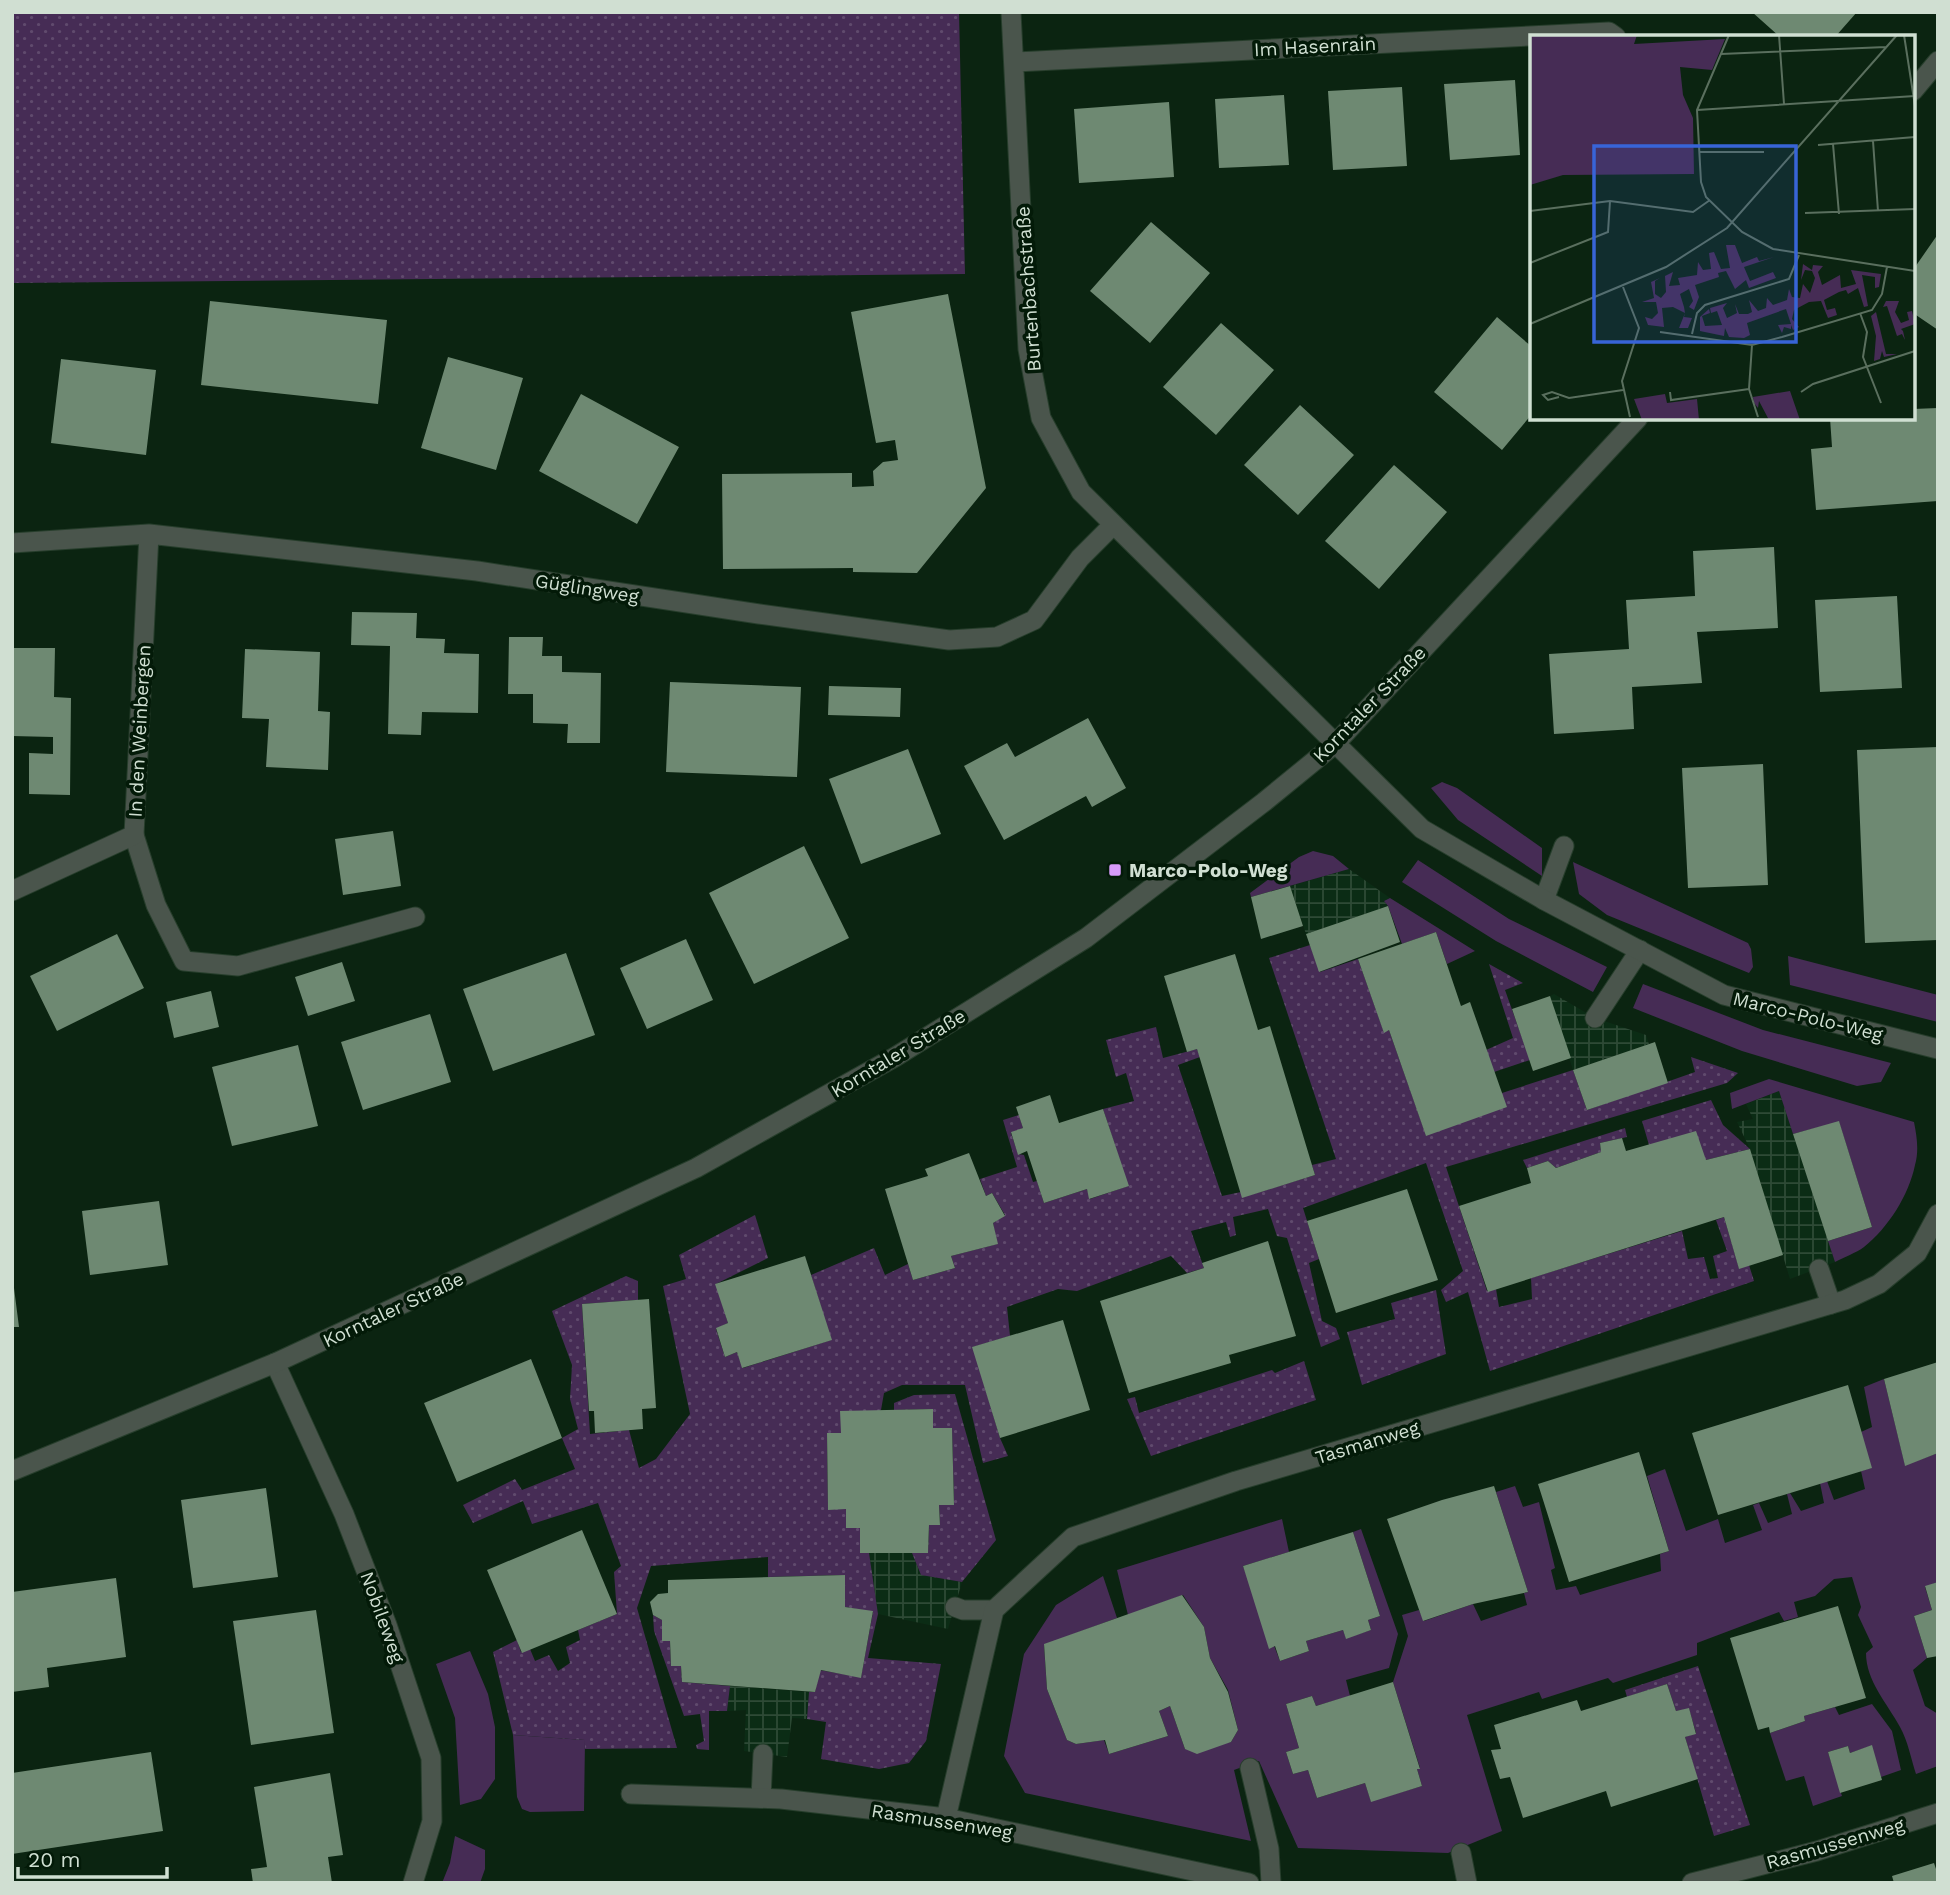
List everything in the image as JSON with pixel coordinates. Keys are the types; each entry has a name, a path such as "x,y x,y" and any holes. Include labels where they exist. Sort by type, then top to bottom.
{"street":[{"name":"Burtenbachstraße","path":"1011,12 1028,349 1041,418 1081,492 1335,744"},
{"name":"Im Hasenrain","path":"1537,35 1609,32 1613,35"},
{"name":"Im Hasenrain","path":"1014,62 1530,35"},
{"path":"1915,89 1938,61"},
{"name":"Korntaler Straße","path":"12,1471 275,1363 696,1168 895,1057 1086,938 1272,796 1335,744 1636,420"},
{"name":"Güglingweg","path":"12,543 149,534 477,571 949,640 997,637 1034,620 1080,558 1113,525"},
{"name":"In den Weinbergen","path":"12,891 134,835 149,534"},
{"name":"Marco-Polo-Weg","path":"1335,744 1422,829 1544,900 1724,995 1938,1049"},
{"path":"134,835 156,905 184,961 237,966 415,917"},
{"path":"1544,900 1564,846"},
{"path":"1595,1018 1640,950"},
{"name":"Tasmanweg","path":"994,1611 1073,1537 1236,1481 1845,1300 1879,1284 1917,1253 1938,1214"},
{"path":"1819,1269 1831,1304"},
{"name":"Nobileweg","path":"275,1363 344,1514 387,1625 431,1758 432,1821 413,1883"},
{"path":"946,1818 994,1611 963,1610 955,1607"},
{"path":"761,1798 764,1754"},
{"path":"1250,1768 1269,1849 1271,1883"},
{"name":"Rasmussenweg","path":"631,1794 761,1798 946,1818 1248,1883"},
{"name":"Rasmussenweg","path":"1692,1883 1817,1851 1938,1813"},
{"path":"1461,1853 1467,1883"}],"shaded area":[{"path":"12,12 959,12 965,274 12,283"},
{"path":"1442,782 1457,788 1542,848 1542,876 1458,820 1431,788"},
{"path":"1313,851 1333,856 1349,869 1251,897 1250,893 1299,857"},
{"path":"1418,860 1509,919 1607,967 1593,992 1496,941 1402,882"},
{"path":"1573,862 1748,943 1753,967 1749,973 1607,915 1579,894"},
{"path":"1349,869 1390,898 1384,901 1388,906 1306,934 1290,886"},
{"path":"1390,898 1475,951 1447,964 1436,932 1402,944 1384,901"},
{"path":"1310,945 1320,972 1358,959 1384,1032 1389,1030 1426,1135 1502,1093 1573,1070 1587,1110 1695,1072 1691,1057 1738,1073 1727,1083 1446,1167 1487,1291 1496,1289 1499,1307 1532,1299 1531,1278 1682,1231 1688,1259 1704,1257 1710,1279 1718,1278 1713,1256 1727,1251 1716,1220 1724,1217 1739,1268 1749,1265 1754,1281 1490,1371 1468,1292 1446,1302 1441,1290 1463,1271 1426,1163 1303,1208 1319,1259 1309,1263 1322,1321 1336,1328 1340,1339 1321,1347 1287,1238 1277,1236 1268,1209 1233,1217 1236,1235 1230,1237 1226,1222 1191,1231 1204,1268 1187,1273 1171,1256 1077,1291 1058,1289 1007,1307 1010,1336 973,1347 1000,1438 1008,1456 983,1463 965,1385 902,1385 884,1393 881,1410 841,1433 827,1433 828,1509 846,1509 847,1527 860,1528 869,1553 878,1614 868,1658 941,1664 926,1741 909,1763 879,1769 821,1759 826,1722 807,1719 809,1692 815,1692 819,1670 861,1677 873,1612 845,1607 845,1575 768,1577 768,1557 651,1566 637,1608 677,1748 585,1749 585,1740 513,1735 493,1652 517,1640 521,1652 530,1649 535,1661 549,1655 558,1671 570,1663 566,1647 580,1640 578,1630 617,1614 614,1572 621,1566 598,1503 532,1524 523,1501 473,1523 463,1505 515,1479 522,1490 575,1469 562,1438 578,1429 570,1399 572,1365 552,1311 626,1276 638,1281 638,1300 582,1304 590,1434 629,1430 639,1468 656,1459 690,1414 663,1286 686,1279 679,1255 755,1215 768,1258 716,1284 728,1323 716,1329 725,1357 737,1352 743,1368 831,1340 811,1275 874,1248 885,1275 908,1264 913,1280 955,1268 951,1256 997,1244 993,1223 1005,1215 992,1193 986,1196 980,1179 1017,1167 1003,1120 1019,1115 1023,1128 1011,1133 1018,1154 1024,1155 1033,1182 1037,1181 1044,1203 1087,1189 1090,1199 1128,1186 1103,1109 1134,1101 1126,1073 1116,1077 1106,1040 1156,1027 1163,1058 1197,1049 1200,1057 1178,1065 1222,1196 1241,1192 1243,1197 1315,1175 1312,1165 1336,1159 1269,958"},
{"path":"1788,956 1938,995 1938,1022 1790,985"},
{"path":"1489,964 1523,983 1505,990 1530,1060 1494,1072 1486,1050 1513,1038"},
{"path":"1643,984 1763,1030 1891,1063 1881,1082 1857,1086 1742,1051 1633,1008"},
{"path":"1554,994 1595,1018 1646,1035 1649,1044 1573,1070 1550,996"},
{"path":"1769,1079 1914,1122 1916,1160 1903,1199 1873,1239 1861,1249 1835,1262 1828,1241 1872,1227 1839,1122 1793,1134 1779,1091 1732,1109 1730,1093"},
{"path":"1779,1091 1835,1262 1790,1279 1750,1149 1737,1122 1753,1119 1746,1104"},
{"path":"1711,1100 1723,1125 1750,1149 1706,1160 1649,1145 1642,1121"},
{"path":"1625,1128 1627,1137 1600,1143 1601,1152 1556,1168 1548,1161 1527,1168 1523,1160"},
{"path":"1436,1290 1446,1354 1362,1385 1347,1332 1395,1319 1391,1303"},
{"path":"1304,1361 1316,1400 1151,1456 1127,1399 1135,1397 1139,1413 1272,1370 1275,1373"},
{"path":"1884,1379 1905,1465 1938,1453 1938,1582 1925,1587 1932,1610 1914,1616 1927,1658 1913,1670 1925,1706 1938,1714 1938,1766 1916,1774 1903,1732 1873,1682 1866,1653 1873,1647 1858,1615 1861,1607 1852,1577 1834,1579 1815,1596 1794,1602 1798,1617 1784,1621 1779,1612 1697,1643 1697,1655 1613,1683 1608,1678 1542,1699 1539,1692 1467,1715 1502,1831 1448,1853 1298,1848 1259,1761 1234,1770 1251,1841 1025,1793 1004,1756 1024,1654 1056,1605 1103,1576 1117,1618 1044,1645 1047,1689 1067,1740 1076,1744 1104,1740 1109,1754 1168,1736 1159,1711 1170,1706 1185,1749 1231,1742 1238,1730 1228,1690 1210,1658 1204,1627 1183,1595 1128,1615 1117,1570 1282,1519 1289,1552 1243,1566 1280,1661 1309,1651 1306,1641 1343,1630 1346,1638 1371,1630 1368,1620 1380,1616 1353,1532 1361,1529 1398,1634 1389,1668 1346,1680 1350,1696 1316,1706 1312,1696 1286,1704 1299,1748 1286,1752 1293,1774 1308,1770 1317,1798 1365,1783 1371,1801 1422,1786 1417,1769 1420,1768 1393,1682 1408,1636 1402,1615 1419,1610 1424,1621 1473,1604 1481,1621 1527,1605 1524,1593 1528,1592 1496,1492 1515,1486 1523,1507 1539,1502 1555,1568 1551,1570 1556,1590 1576,1586 1580,1595 1661,1571 1660,1554 1669,1551 1647,1476 1665,1469 1686,1531 1718,1519 1725,1543 1762,1530 1753,1505 1759,1503 1768,1523 1792,1514 1787,1494 1790,1493 1801,1511 1824,1503 1820,1483 1827,1481 1834,1500 1865,1489 1861,1471 1871,1468 1861,1432 1872,1427 1864,1387"},
{"path":"955,1394 996,1540 962,1582 921,1575 912,1553 928,1552 929,1525 940,1525 939,1505 954,1505 952,1429 933,1428 932,1409 894,1410 894,1403 914,1395"},
{"path":"869,1553 912,1553 921,1575 962,1582 948,1629 878,1614"},
{"path":"653,1615 662,1620 662,1641 670,1641 671,1666 681,1666 682,1682 730,1686 727,1711 709,1711 709,1750 697,1749 696,1745 704,1741 700,1714 684,1716 654,1631"},
{"path":"470,1651 488,1694 495,1727 495,1779 481,1799 460,1805 455,1718 436,1664"},
{"path":"1698,1666 1750,1825 1714,1836 1685,1737 1696,1733 1689,1709 1676,1711 1667,1684 1627,1697 1625,1690"},
{"path":"730,1686 809,1692 807,1719 792,1718 787,1757 744,1751 746,1710 727,1711"},
{"path":"1872,1704 1892,1731 1901,1770 1881,1777 1871,1746 1850,1753 1848,1746 1828,1752 1842,1796 1813,1806 1804,1776 1786,1781 1770,1733 1805,1721 1804,1716 1835,1707 1839,1715"},
{"path":"513,1735 585,1740 584,1811 530,1812 522,1809 517,1797"},
{"path":"455,1836 485,1850 485,1869 480,1883 442,1883 450,1863"}],"building":[{"path":"1752,12 1857,12 1837,35 1778,35"},
{"path":"1515,80 1520,155 1450,160 1444,84"},
{"path":"1402,87 1407,166 1333,170 1328,91"},
{"path":"1284,95 1289,165 1219,168 1215,99"},
{"path":"1169,102 1174,177 1079,183 1074,109"},
{"path":"1151,222 1210,273 1150,343 1090,291"},
{"path":"1938,234 1938,330 1915,314 1915,267"},
{"path":"948,294 986,488 917,573 853,572 853,568 723,569 722,474 852,473 852,487 874,486 873,471 883,462 898,460 895,440 876,443 851,312"},
{"path":"210,301 387,320 378,404 201,385"},
{"path":"1497,317 1530,345 1530,416 1502,450 1434,392"},
{"path":"1221,323 1274,370 1216,435 1163,387"},
{"path":"448,357 523,378 496,470 421,448"},
{"path":"61,359 156,370 146,455 51,443"},
{"path":"581,394 679,447 637,524 539,471"},
{"path":"1300,405 1354,455 1298,515 1244,465"},
{"path":"1938,408 1938,501 1816,510 1811,449 1832,447 1830,420 1915,420 1915,409"},
{"path":"1394,465 1447,512 1379,589 1325,541"},
{"path":"1774,547 1778,628 1697,632 1702,683 1632,687 1634,729 1554,734 1549,654 1629,649 1626,600 1695,596 1693,551"},
{"path":"1897,596 1902,688 1820,692 1815,600"},
{"path":"352,612 417,613 416,638 445,639 444,653 479,654 478,713 422,712 421,735 388,734 390,646 351,645"},
{"path":"509,637 543,637 542,656 562,656 562,672 601,673 600,743 567,743 568,724 533,723 533,694 508,694"},
{"path":"12,648 55,648 54,697 71,698 70,795 29,794 29,753 53,754 53,737 12,736"},
{"path":"245,649 320,652 318,711 330,712 328,770 266,767 269,719 242,718"},
{"path":"670,682 801,687 797,777 666,772"},
{"path":"829,686 901,688 900,717 828,715"},
{"path":"1088,718 1126,788 1092,807 1086,796 1004,840 964,766 1007,743 1015,757"},
{"path":"1938,747 1938,940 1865,943 1857,750"},
{"path":"908,749 941,834 861,864 829,779"},
{"path":"1763,764 1768,885 1688,888 1682,768"},
{"path":"393,831 401,886 343,895 335,839"},
{"path":"804,846 849,938 754,984 709,893"},
{"path":"1290,886 1303,926 1261,939 1251,897"},
{"path":"1388,906 1400,942 1319,972 1306,934"},
{"path":"1436,932 1461,1006 1470,1002 1507,1107 1426,1136 1389,1030 1384,1033 1358,959"},
{"path":"117,934 144,988 57,1031 30,976"},
{"path":"686,939 713,1000 647,1029 620,968"},
{"path":"566,953 595,1035 493,1071 463,989"},
{"path":"1235,954 1258,1030 1270,1026 1315,1175 1242,1198 1197,1049 1187,1052 1164,976"},
{"path":"342,962 355,1001 308,1016 295,977"},
{"path":"211,991 219,1027 174,1038 166,1002"},
{"path":"1550,996 1571,1058 1533,1071 1512,1009"},
{"path":"430,1014 451,1082 363,1110 341,1042"},
{"path":"1655,1042 1668,1083 1587,1110 1573,1070"},
{"path":"298,1045 318,1126 232,1146 212,1067"},
{"path":"1050,1095 1059,1123 1103,1109 1129,1186 1089,1199 1087,1189 1044,1203 1027,1151 1018,1155 1011,1132 1023,1128 1016,1107"},
{"path":"1839,1121 1872,1227 1828,1241 1793,1134"},
{"path":"1696,1131 1706,1160 1750,1149 1783,1255 1739,1269 1724,1217 1488,1292 1459,1206 1531,1183 1527,1168 1548,1161 1556,1168 1601,1152 1600,1143 1622,1138 1626,1151"},
{"path":"969,1153 986,1196 992,1193 1005,1216 993,1223 998,1244 951,1256 955,1268 913,1280 885,1189 928,1176 925,1169"},
{"path":"1407,1189 1438,1280 1336,1313 1307,1221"},
{"path":"159,1201 168,1265 90,1275 82,1211"},
{"path":"1268,1241 1296,1336 1229,1355 1231,1363 1129,1393 1100,1301 1204,1268 1202,1263"},
{"path":"805,1256 832,1340 742,1368 737,1352 725,1357 716,1328 728,1323 715,1284"},
{"path":"14,1288 19,1327 12,1327"},
{"path":"649,1299 656,1408 642,1409 643,1429 595,1433 594,1411 589,1411 582,1304"},
{"path":"1063,1320 1090,1410 1000,1438 972,1347"},
{"path":"531,1359 562,1438 457,1482 424,1403"},
{"path":"1938,1362 1938,1453 1905,1466 1884,1379"},
{"path":"1848,1385 1872,1468 1718,1515 1692,1433"},
{"path":"933,1409 933,1428 952,1428 954,1505 939,1505 940,1525 929,1525 928,1553 860,1553 860,1528 846,1528 846,1509 828,1510 827,1433 841,1433 840,1411"},
{"path":"1639,1452 1669,1551 1569,1582 1538,1484"},
{"path":"1494,1486 1528,1592 1473,1604 1423,1621 1387,1519"},
{"path":"266,1488 278,1577 193,1588 181,1500"},
{"path":"582,1530 617,1614 522,1653 487,1570"},
{"path":"1353,1532 1380,1616 1368,1620 1371,1630 1346,1639 1343,1630 1306,1641 1309,1651 1280,1661 1275,1646 1269,1649 1243,1566"},
{"path":"845,1575 845,1607 873,1611 861,1678 821,1670 815,1692 682,1682 681,1666 671,1666 670,1641 662,1641 662,1620 653,1615 650,1602 658,1594 668,1593 668,1580"},
{"path":"116,1578 126,1657 47,1668 49,1687 12,1692 12,1592"},
{"path":"1938,1582 1938,1656 1927,1658 1914,1616 1932,1610 1925,1586"},
{"path":"1182,1595 1204,1627 1210,1658 1228,1692 1238,1730 1231,1742 1197,1754 1185,1749 1170,1706 1159,1711 1168,1736 1109,1754 1105,1740 1076,1744 1067,1740 1047,1689 1044,1644"},
{"path":"1838,1606 1866,1698 1804,1716 1805,1721 1770,1733 1769,1727 1758,1730 1730,1638"},
{"path":"316,1610 334,1733 251,1745 233,1621"},
{"path":"1393,1682 1420,1769 1417,1769 1422,1786 1371,1802 1365,1783 1317,1798 1308,1770 1293,1774 1286,1752 1299,1748 1286,1704 1312,1696 1316,1706"},
{"path":"1667,1684 1676,1711 1689,1708 1696,1734 1685,1737 1698,1779 1611,1807 1606,1791 1523,1818 1510,1777 1500,1779 1491,1750 1501,1749 1494,1725 1577,1700 1581,1711"},
{"path":"1872,1745 1882,1780 1840,1793 1828,1752 1848,1746 1850,1753"},
{"path":"151,1752 163,1831 12,1854 12,1773"},
{"path":"330,1773 343,1855 328,1857 332,1883 253,1883 251,1869 267,1867 254,1787"},
{"path":"1934,1863 1938,1883 1894,1883 1892,1876"}],"place":[{"name":"Marco-Polo-Weg","path":"1115,870"}]}
